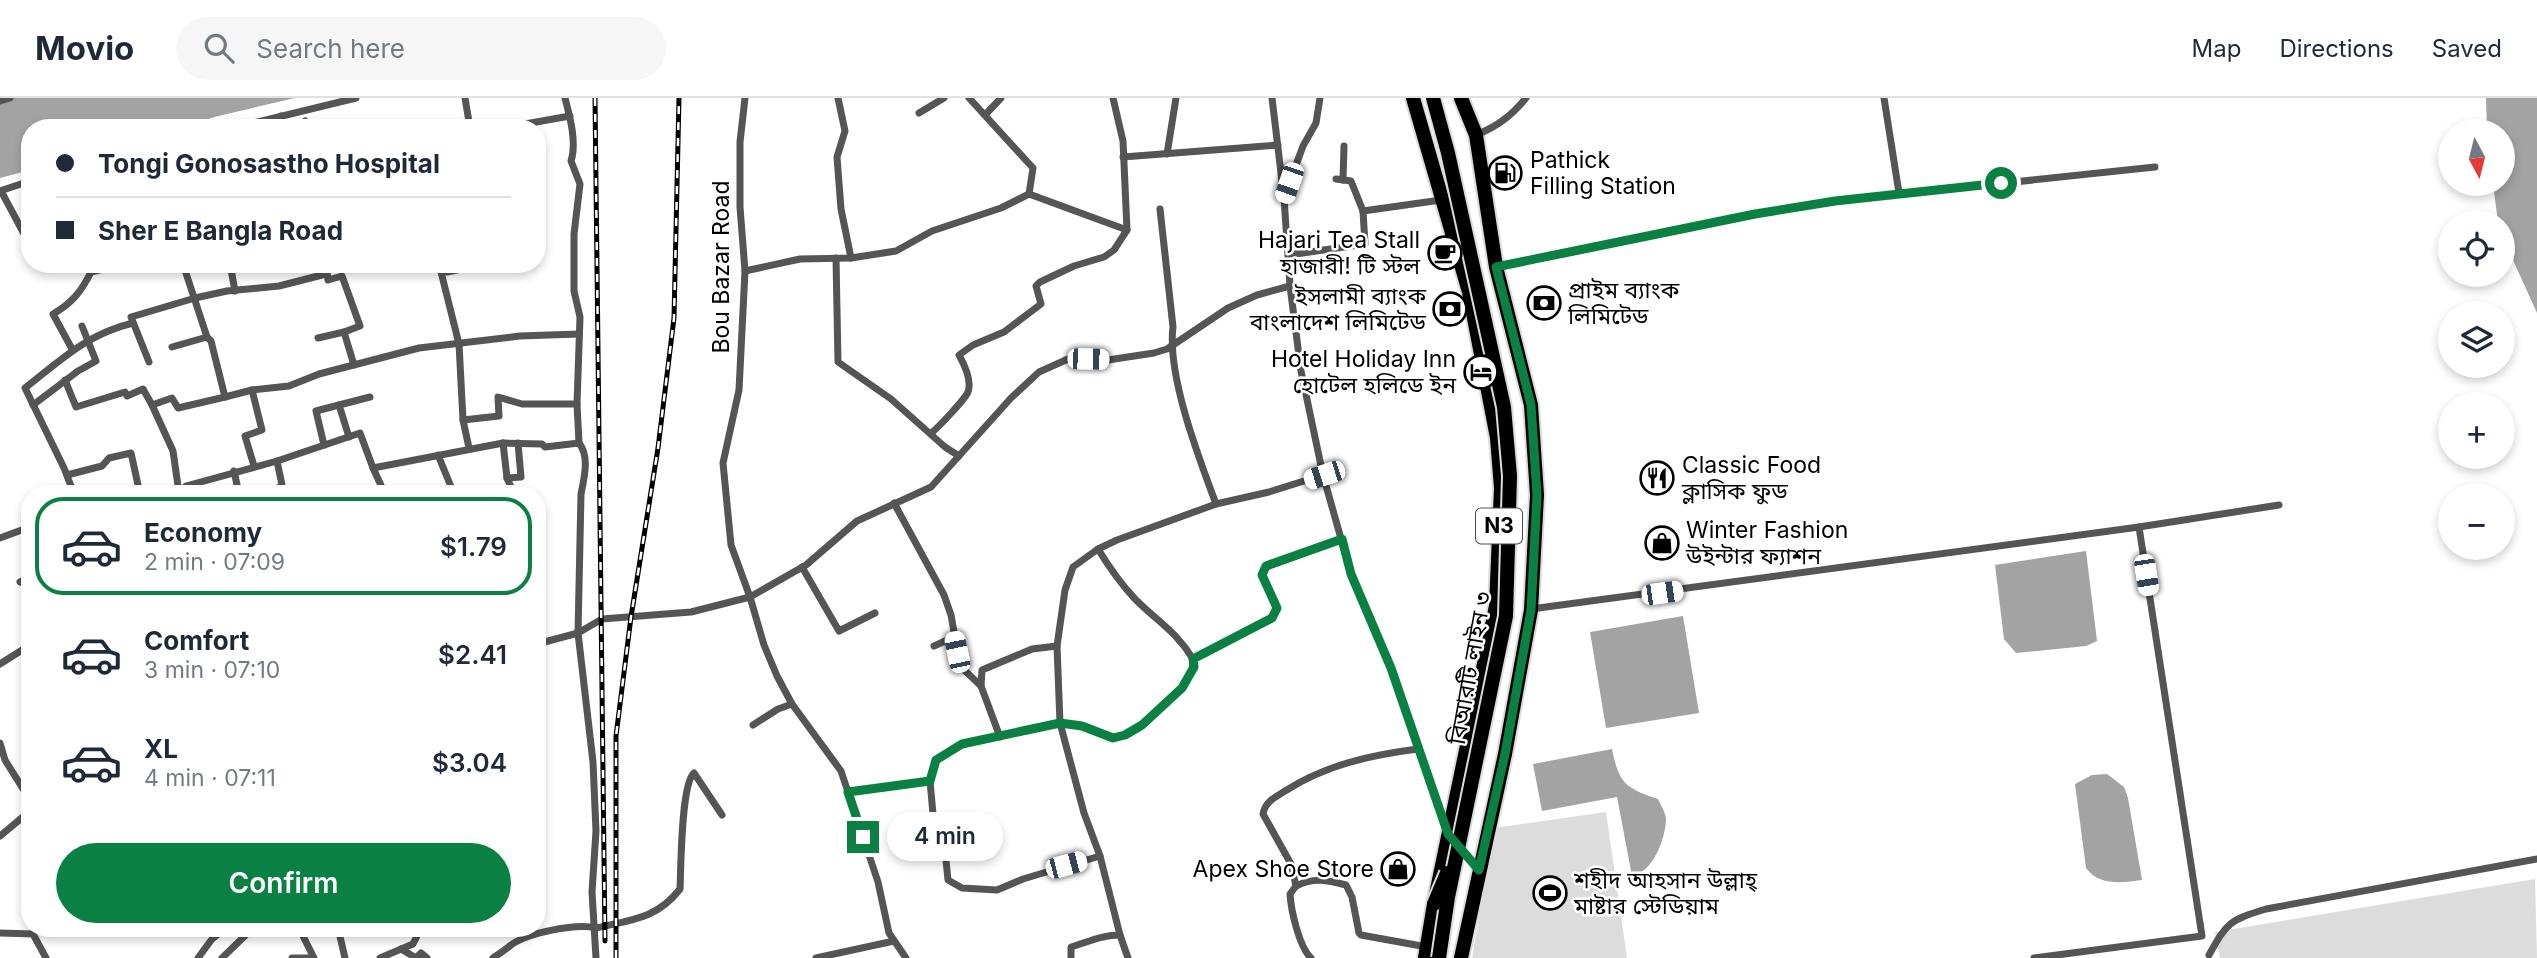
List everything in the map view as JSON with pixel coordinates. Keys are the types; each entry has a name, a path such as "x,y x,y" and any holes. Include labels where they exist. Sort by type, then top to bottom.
{"highway":[{"name":"N3","path":"1413,98 1469,292 1497,438 1501,488 1496,606 1455,837"},
{"name":"বিআরটি লাইন ৩","path":"1433,98 1448,153 1504,407 1510,476 1506,616 1455,837 1439,958"},
{"name":"N3","path":"1461,98 1476,135 1496,267 1531,405 1537,495 1531,610 1505,754 1461,958"},
{"path":"1426,953 1434,904 1455,837"}],"street":[{"path":"0,101 10,98"},
{"path":"269,119 356,98"},
{"path":"464,98 468,119"},
{"path":"565,98 574,152 570,161 580,184 574,234 574,291 580,317 577,404 579,443 584,450 585,475 581,494 578,633 593,762 596,831 592,892 596,958"},
{"name":"Bou Bazar Road","path":"745,98 740,142 740,207 745,271 739,390 723,463 731,545 764,645 792,704 841,771 878,882 887,925 906,958"},
{"path":"838,98 845,138 837,157 841,209 850,258"},
{"path":"919,113 944,98"},
{"path":"969,98 1033,168 1029,194"},
{"path":"985,115 1001,98"},
{"path":"931,433 944,422 968,391 968,376 959,355 973,345 988,341 1004,332 1041,304 1036,286 1040,282 1074,266 1104,257 1114,250 1127,230 1123,141 1113,98"},
{"path":"1167,154 1176,98"},
{"path":"1272,98 1301,371 1324,475 1351,574 1391,668 1418,749 1455,837 1479,870"},
{"path":"1284,198 1303,146 1316,123 1321,98"},
{"path":"1476,135 1497,127 1514,113 1526,98"},
{"path":"1884,98 1899,193"},
{"path":"546,120 570,116"},
{"path":"1123,157 1278,145"},
{"path":"1289,255 1365,244 1363,211 1351,181 1340,180 1344,146"},
{"path":"1496,267 1755,214 1835,201 2155,167"},
{"path":"21,184 1,191 21,228"},
{"path":"745,271 800,259 850,258 896,251 932,231 1002,208 1029,194 1127,230"},
{"path":"1363,211 1441,200"},
{"path":"1160,209 1174,327 1171,347 1196,450 1216,504"},
{"path":"836,258 838,362 891,399 959,456"},
{"path":"72,349 53,314 68,306 81,292 90,273"},
{"path":"186,273 207,337 211,341 225,397"},
{"path":"232,273 235,291"},
{"path":"441,273 459,344 463,420 469,448"},
{"path":"149,362 131,317 195,298 279,286 326,274 328,280 342,276 360,326 318,338"},
{"path":"546,642 578,633 602,619 701,610 750,597 802,567 857,521 931,487 1011,398 1039,372 1068,359 1108,360 1154,353 1171,347 1228,308 1257,295 1290,286"},
{"path":"70,485 24,388 88,339 133,323"},
{"path":"33,405 65,380 96,361 82,326"},
{"path":"344,332 354,365"},
{"path":"152,405 172,398 178,408 252,390 289,386 319,374 419,348 520,336 579,334"},
{"path":"172,347 207,337"},
{"path":"65,380 76,407 125,392 127,396 143,389 173,451 177,485"},
{"path":"252,390 262,430 245,436 254,466"},
{"path":"324,445 316,411 370,397"},
{"path":"463,420 499,416 498,397 522,404 577,404"},
{"path":"339,405 349,437"},
{"path":"189,485 277,461 360,433 381,485"},
{"path":"373,468 503,443 542,444 551,448 579,443"},
{"path":"503,443 510,485"},
{"path":"507,478 521,477 518,443"},
{"path":"66,475 102,466 109,458 131,453 138,485"},
{"path":"438,455 450,485"},
{"path":"277,461 282,485"},
{"path":"234,471 237,485"},
{"path":"1128,958 1060,723 1057,646 1065,590 1073,567 1098,549 1117,540 1216,504 1269,492 1324,475"},
{"path":"894,503 944,594 951,615 960,666 981,686"},
{"path":"1531,610 2139,527 2279,505"},
{"path":"2139,527 2203,936 2209,955 2225,927 2236,918 2266,909 2537,859"},
{"path":"0,538 21,530"},
{"path":"1193,659 1272,618 1277,608 1262,575 1266,566 1342,539"},
{"path":"1098,549 1137,601 1162,621 1193,659 1194,667 1182,688 1142,725 1125,735 1113,738 1082,726 1060,723 962,744 936,760 930,781 933,814 947,852 948,880 962,888 997,890 1044,872 1100,856"},
{"path":"802,567 839,631 874,613"},
{"path":"934,646 954,638"},
{"path":"1000,737 981,686 982,670 1032,649 1057,646"},
{"path":"0,664 21,651"},
{"path":"753,726 778,709 792,704"},
{"path":"0,743 5,760 21,786"},
{"path":"1296,886 1291,864 1263,814 1264,808 1271,800 1301,781 1332,767 1385,753 1418,749"},
{"path":"546,933 588,926 596,928 651,915 673,898 680,889 685,805 689,777 694,773 723,815"},
{"path":"848,792 930,781"},
{"path":"0,836 21,818"},
{"path":"1311,958 1300,937 1290,894 1296,886 1309,880 1322,879 1346,885 1361,935 1426,953"},
{"path":"0,933 21,934"},
{"path":"1071,958 1071,947 1102,936 1120,935"},
{"path":"2034,958 2203,936"},
{"path":"35,937 46,958"},
{"path":"198,958 215,937"},
{"path":"222,958 244,937"},
{"path":"292,958 312,958 303,937"},
{"path":"341,937 345,958"},
{"path":"380,958 412,944 416,937"},
{"path":"493,958 527,937"},
{"path":"816,958 894,941"},
{"path":"401,949 416,958 421,953 428,958"}],"shaded area":[{"path":"14,98 295,98 208,119 21,119 21,172 0,178 0,102"},
{"path":"2486,98 2537,98 2537,313 2515,264 2515,210 2496,210 2495,196 2515,196 2515,119 2487,119"},
{"path":"2086,551 2097,641 2086,646 2016,653 2004,639 1995,565"},
{"path":"1683,616 1699,713 1606,728 1590,632"},
{"path":"1612,749 1625,783 1658,799 1666,818 1663,837 1652,862 1632,876 1617,797 1542,811 1533,764"},
{"path":"2107,774 2124,787 2128,798 2142,880 2104,880 2091,874 2086,868 2075,784 2092,775"},
{"name":"শহীদ আহসান উল্লাহ্‌ মাষ্টার স্টেডিয়াম","path":"1606,812 1627,958 1472,958 1494,828"},
{"path":"2535,879 2537,958 2220,958 2215,932"}],"railway":[{"path":"595,98 605,941"},
{"path":"616,958 616,736 674,318 679,98"}],"place":[{"name":"Pathick Filling Station","path":"1505,173"},
{"name":"Hajari Tea Stall হাজারী! টি স্টল","path":"1445,253"},
{"name":"প্রাইম ব্যাংক লিমিটেড","path":"1544,303"},
{"name":"ইসলামী ব্যাংক বাংলাদেশ লিমিটেড","path":"1450,309"},
{"name":"Hotel Holiday Inn হোটেল হলিডে ইন","path":"1481,372"},
{"name":"Classic Food ক্লাসিক ফুড","path":"1657,478"},
{"name":"Winter Fashion উইন্টার ফ্যাশন","path":"1662,543"},
{"name":"Apex Shoe Store","path":"1398,869"},
{"name":"শহীদ আহসান উল্লাহ্‌ মাষ্টার স্টেডিয়াম","path":"1550,893"}],"route":[{"path":"863,837 848,792 930,781 936,760 962,744 1060,723 1082,726 1113,738 1125,735 1142,725 1182,688 1194,667 1193,659 1272,618 1277,608 1262,575 1266,566 1342,539 1351,574 1391,668 1448,834 1479,870 1505,754 1531,610 1537,495 1531,405 1496,267 1755,214 1835,201 2001,183"}]}
